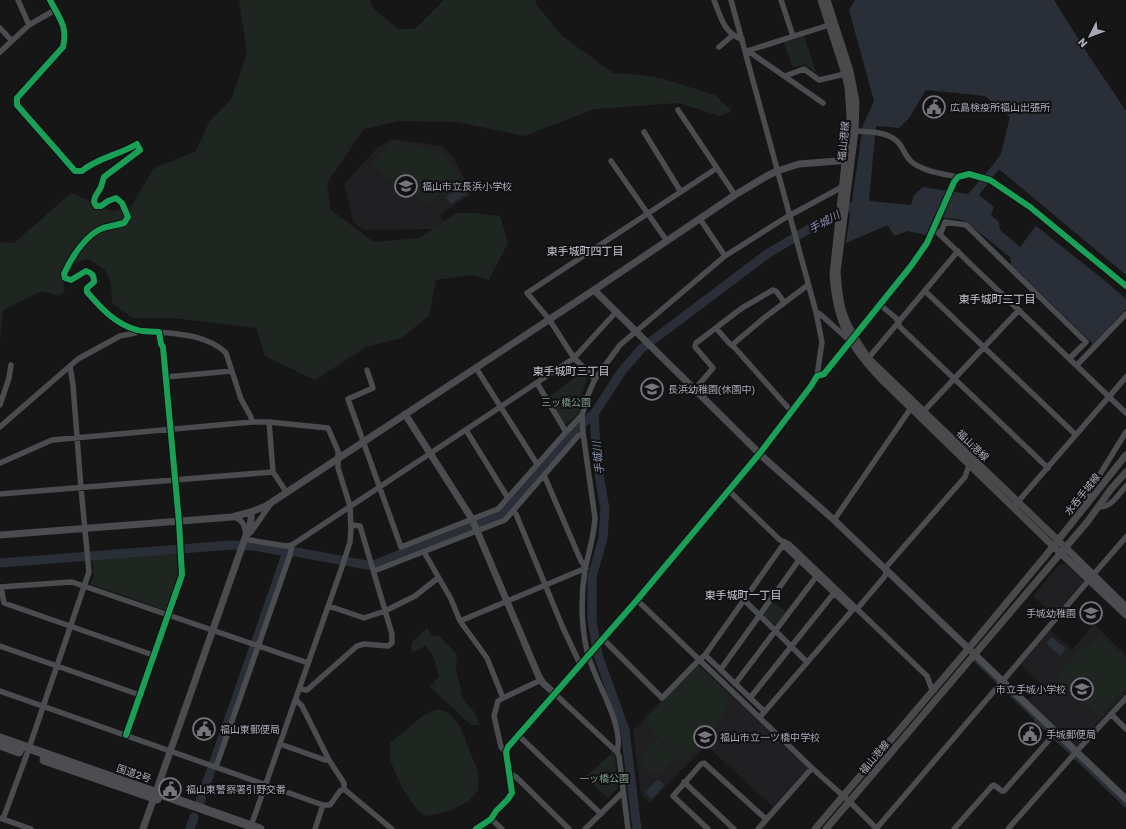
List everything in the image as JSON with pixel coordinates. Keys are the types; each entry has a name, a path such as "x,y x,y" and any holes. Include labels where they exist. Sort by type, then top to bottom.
{"highway":[{"name":"国道2号","path":"0,738 28,751 254,828"},
{"name":"国道2号","path":"0,745 28,751"},
{"name":"国道2号","path":"154,795 241,829"}],"main road":[{"name":"福山港線","path":"821,0 845,74 848,87 850,118 848,160 833,274 834,295 840,318 866,360 911,408 922,414 971,465 1016,505"},
{"name":"福山港線","path":"827,0 854,85 857,131 848,160"},
{"name":"福山港線","path":"826,829 850,802 972,651 1055,543 866,360"},
{"name":"水呑手城線","path":"1055,543 1126,455"},
{"name":"水呑手城線","path":"1062,550 1126,472"},
{"name":"福山港線","path":"815,829 934,690 972,651 1062,550"}],"street":[{"path":"18,0 29,25"},
{"path":"50,0 65,29 63,47 17,98 17,105 75,170 82,171 90,164 117,154 136,144 140,150 104,177 94,202 96,206 101,206 116,198 122,203 128,217 124,223 102,228 94,233 70,261 64,274 65,278 71,280 86,271 91,272 94,276 94,282 87,288 87,292 106,314 120,323 138,330 186,336 210,342 222,349 226,353 241,399 251,417 252,422"},
{"path":"714,0 719,17 734,35 742,39"},
{"path":"476,829 491,818 508,799 512,792 506,752 508,747 637,600 760,453 791,411 812,386 817,376 822,342 816,312 731,0"},
{"path":"781,0 793,36"},
{"path":"0,52 29,25 55,10"},
{"path":"746,52 829,24"},
{"path":"0,28 12,41"},
{"path":"719,47 734,35"},
{"path":"746,52 751,52 823,103"},
{"path":"785,76 804,69 819,80 845,74"},
{"path":"678,110 735,195"},
{"path":"857,131 879,134 892,138 901,147 907,158 914,164 923,169 958,178"},
{"path":"644,132 681,192"},
{"path":"0,535 179,522 232,517 251,512 273,502 287,493 735,195 777,171 798,164 848,160"},
{"path":"611,161 667,241"},
{"path":"595,379 574,358 549,319 527,293 717,168"},
{"path":"817,376 824,374 911,266 927,243 954,182 958,178 969,174 990,180 1030,207 1126,286"},
{"path":"616,752 618,742 614,722 589,654 583,619 586,568 594,532 595,518 582,416 588,395 595,379 620,345 725,256 790,217 844,189"},
{"path":"700,219 725,256"},
{"path":"940,235 946,222 966,226 1086,342 1070,358"},
{"path":"934,229 1126,413"},
{"path":"866,360 958,251"},
{"path":"732,346 784,302 808,285"},
{"path":"594,290 764,458 834,520 1126,799"},
{"path":"695,389 713,368 695,346 696,343 742,308 773,290 776,291 784,302"},
{"path":"925,291 1076,435"},
{"path":"879,304 896,318 900,326 1048,468"},
{"path":"922,414 1019,310"},
{"path":"213,766 255,645 291,550 350,506 574,358 616,312"},
{"path":"816,312 852,338"},
{"path":"1077,365 1126,314"},
{"path":"716,328 791,411"},
{"path":"0,427 78,359 120,336 136,333 138,330"},
{"path":"126,735 182,575 179,522 174,480 166,377 163,347 159,332"},
{"path":"0,405 9,378 11,365"},
{"path":"30,829 2,818 28,751 89,575 78,438 70,366"},
{"path":"476,368 538,464"},
{"path":"367,370 374,388 348,399 401,547 498,509 578,418 582,416"},
{"path":"166,377 232,371"},
{"path":"1016,505 1126,377"},
{"path":"537,383 566,432"},
{"path":"834,520 911,408"},
{"path":"405,414 473,520 541,680 619,756 628,829"},
{"path":"0,463 52,440 252,422 269,422 328,428 338,451 338,468 350,506 350,542 266,784 254,828"},
{"path":"269,422 273,472 287,493"},
{"path":"466,430 508,498"},
{"path":"373,567 424,552 476,530 505,520 583,431"},
{"path":"1083,510 1086,499 1097,479 1126,432"},
{"path":"760,718 764,711 807,662 885,576 887,566 965,477 968,468 971,465"},
{"path":"0,494 273,472"},
{"path":"544,475 581,561 586,568"},
{"path":"1098,507 1104,508 1110,505 1126,486"},
{"path":"728,490 784,543 816,577 854,609"},
{"path":"244,541 273,502"},
{"path":"513,510 580,664"},
{"path":"143,829 251,521 251,512"},
{"path":"232,517 241,520 244,524 244,541"},
{"path":"300,689 307,690 357,646 364,644 382,646 391,645 392,634 360,526 351,525"},
{"path":"637,600 812,768 843,795 876,829 1091,577 1124,544 1126,537"},
{"path":"244,541 286,546 291,550"},
{"path":"602,640 662,698 705,655 784,543"},
{"path":"784,543 789,544 854,609 927,676 931,687 934,690"},
{"path":"1055,543 1126,607"},
{"path":"424,552 451,599 460,622 486,658 503,698"},
{"path":"721,669 799,560"},
{"path":"460,622 586,568"},
{"path":"735,684 816,577"},
{"path":"1091,577 1126,615"},
{"path":"329,606 364,618 385,611 415,596 438,578"},
{"path":"154,655 4,603 1,587 72,582 169,614 308,663"},
{"path":"750,698 834,593"},
{"path":"744,600 807,662"},
{"path":"0,646 140,695"},
{"path":"705,655 764,711"},
{"path":"506,752 501,747 494,716 498,701 541,680"},
{"path":"0,691 323,805 330,805 340,791 344,789"},
{"path":"1008,829 1126,698"},
{"path":"296,700 302,706 329,760 344,783 344,789"},
{"path":"1111,714 1126,729"},
{"path":"954,829 992,786 994,785 1004,791 1056,732"},
{"path":"518,735 600,814"},
{"path":"280,744 325,760 329,760"},
{"path":"708,829 673,796 684,782 701,764 704,763 766,819"},
{"path":"758,829 812,768"},
{"path":"509,773 516,777 570,829"},
{"path":"684,782 734,829"},
{"path":"344,789 392,829"},
{"path":"585,829 623,792"},
{"path":"315,829 323,805"},
{"path":"491,818 502,829"},
{"path":"484,823 487,829"}],"shaded area":[{"path":"855,0 1054,0 1126,111 1126,275 999,169 979,195 994,207 991,215 999,222 1000,230 1020,247 1036,226 1126,299 1126,309 1093,344 1011,265 1010,257 966,222 958,219 944,218 936,212 926,235 908,231 894,236 888,225 846,243 863,125 874,101 849,10","holes":["926,90 985,96 1010,117 1001,154 968,194 923,187 914,195 911,205 869,201 876,126 899,128 909,118"]},
{"name":"福山市立長浜小学校","path":"391,139 443,146 453,157 470,189 469,195 440,215 443,221 435,229 363,230 353,221 344,184 376,149"},
{"path":"461,187 466,194 451,204 446,197"},
{"path":"1066,564 1084,581 1054,616 1033,596 1059,565"},
{"name":"市立手城小学校","path":"1094,624 1126,655 1126,693 1076,746 1073,746 1027,701 1042,685 1021,664 1050,630 1072,650"},
{"path":"1052,637 1066,649 1060,656 1046,643"},
{"name":"福山市立一ツ橋中学校","path":"698,664 808,768 773,807 706,745 650,803 641,794 633,730"},
{"path":"658,779 664,785 652,799 645,792"}],"green space":[{"path":"239,0 370,0 372,7 398,29 415,29 444,0 535,0 536,4 561,35 613,73 642,75 664,79 715,95 732,111 720,116 678,103 595,109 524,136 457,122 398,121 364,129 327,183 331,210 374,242 420,238 456,213 474,213 500,216 508,243 489,280 472,275 436,280 429,316 401,338 366,347 315,380 265,356 256,328 173,318 133,318 112,303 111,283 105,270 89,259 75,263 63,282 65,291 59,296 42,291 3,310 0,341 0,242 14,243 71,193 112,211 131,207 153,169 196,151 209,122 231,100 247,53"},
{"path":"804,36 817,74 805,64 793,68 784,43"},
{"path":"392,140 439,150 450,161 458,176 456,184 426,205 410,190 406,194 372,165"},
{"name":"三ッ橋公園","path":"581,373 587,379 580,401 579,413 565,425 547,398"},
{"path":"176,552 178,575 167,611 90,584 94,576 92,558"},
{"path":"773,602 786,612 777,625 769,621 764,614"},
{"path":"427,628 432,636 439,636 457,654 456,668 462,697 475,713 480,725 471,725 430,687 439,676 433,655 425,646 411,653 412,643"},
{"path":"1100,634 1126,659 1126,688 1099,717 1056,676 1086,644 1089,646"},
{"path":"698,665 721,686 726,694 728,705 724,716 684,761 651,731 647,718"},
{"path":"437,709 448,712 460,726 478,772 478,790 469,801 450,811 426,816 417,810 402,788 390,760 390,743 424,715"},
{"path":"658,739 677,756 661,773 653,774 641,762 643,754"},
{"name":"一ッ橋公園","path":"612,753 615,756 618,787 608,798 585,777"}],"waterway":[{"path":"0,563 232,545 253,546 287,552 296,552 367,565 376,564 502,514 577,428 594,414 622,371 641,349 767,254 824,220 851,207"},
{"name":"手城川","path":"594,414 597,463 605,509 603,538 592,577 592,620 598,655 625,730 637,829"},
{"path":"200,802 287,552"},
{"path":"977,661 1000,683"},
{"path":"1002,685 1033,715"},
{"path":"1036,719 1052,734"},
{"path":"1055,737 1072,753"},
{"path":"1075,756 1126,805"},
{"path":"190,829 194,817"}],"cycle path":[{"path":"50,0 62,22 64,33 63,47 17,98 17,105 75,171 82,171 94,163 137,144 140,150 104,177 94,202 96,206 101,206 116,198 122,203 128,217 124,223 103,228 91,235 80,247 71,261 64,274 65,278 71,280 86,271 91,274 94,282 87,288 87,292 98,304 109,315 122,324 139,331 159,332 163,347 179,522 182,575 126,735"},
{"path":"476,829 491,819 512,793 506,752 508,747 637,600 760,453 817,376 824,374 911,266 927,243 954,182 958,177 969,174 990,180 1030,207 1126,286"}],"place":[{"name":"広島検疫所福山出張所","path":"934,107"},
{"name":"福山市立長浜小学校","path":"406,186"},
{"name":"長浜幼稚園(休園中)","path":"652,389"},
{"name":"手城幼稚園","path":"1091,613"},
{"name":"市立手城小学校","path":"1082,689"},
{"name":"福山東郵便局","path":"204,729"},
{"name":"手城郵便局","path":"1030,734"},
{"name":"福山市立一ツ橋中学校","path":"705,737"},
{"name":"福山東警察署引野交番","path":"170,789"}],"district":[{"name":"東手城町四丁目","path":"585,251"},
{"name":"東手城町二丁目","path":"997,299"},
{"name":"東手城町三丁目","path":"571,371"},
{"name":"東手城町一丁目","path":"743,595"}]}
